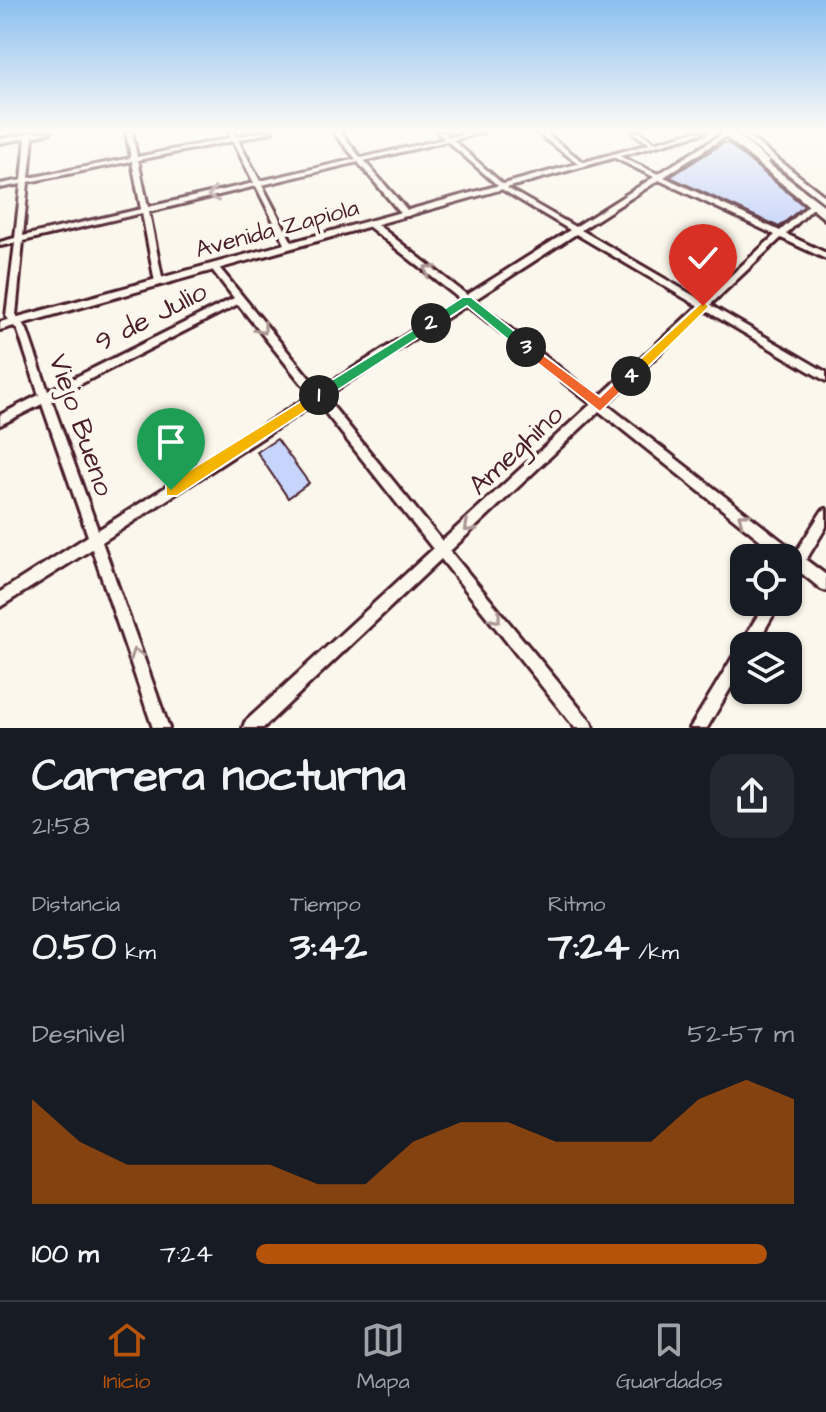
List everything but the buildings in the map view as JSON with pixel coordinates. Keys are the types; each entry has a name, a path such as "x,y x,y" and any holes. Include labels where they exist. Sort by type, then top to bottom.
{"main road":[{"name":"Avenida Zapiola","path":"0,326 580,166"},
{"path":"771,166 823,204"},
{"path":"778,166 823,204"}],"street":[{"name":"Viejo Bueno","path":"27,166 10,312 22,330 161,728"},
{"path":"0,186 100,166"},
{"path":"136,166 159,282"},
{"path":"248,166 290,246"},
{"path":"0,244 339,166"},
{"path":"364,166 406,214"},
{"path":"478,166 502,187 826,377"},
{"path":"635,166 826,256"},
{"path":"0,600 674,166"},
{"path":"771,166 823,204"},
{"name":"Ameghino","path":"251,728 600,406 779,234 823,204"},
{"path":"371,224 776,544"},
{"path":"214,267 585,728"},
{"name":"9 de Julio","path":"0,420 238,300"},
{"path":"802,554 826,515"},
{"path":"802,564 826,584"},
{"path":"698,728 730,675"}],"route":[{"path":"171,490 467,300 600,406 703,306"}]}
